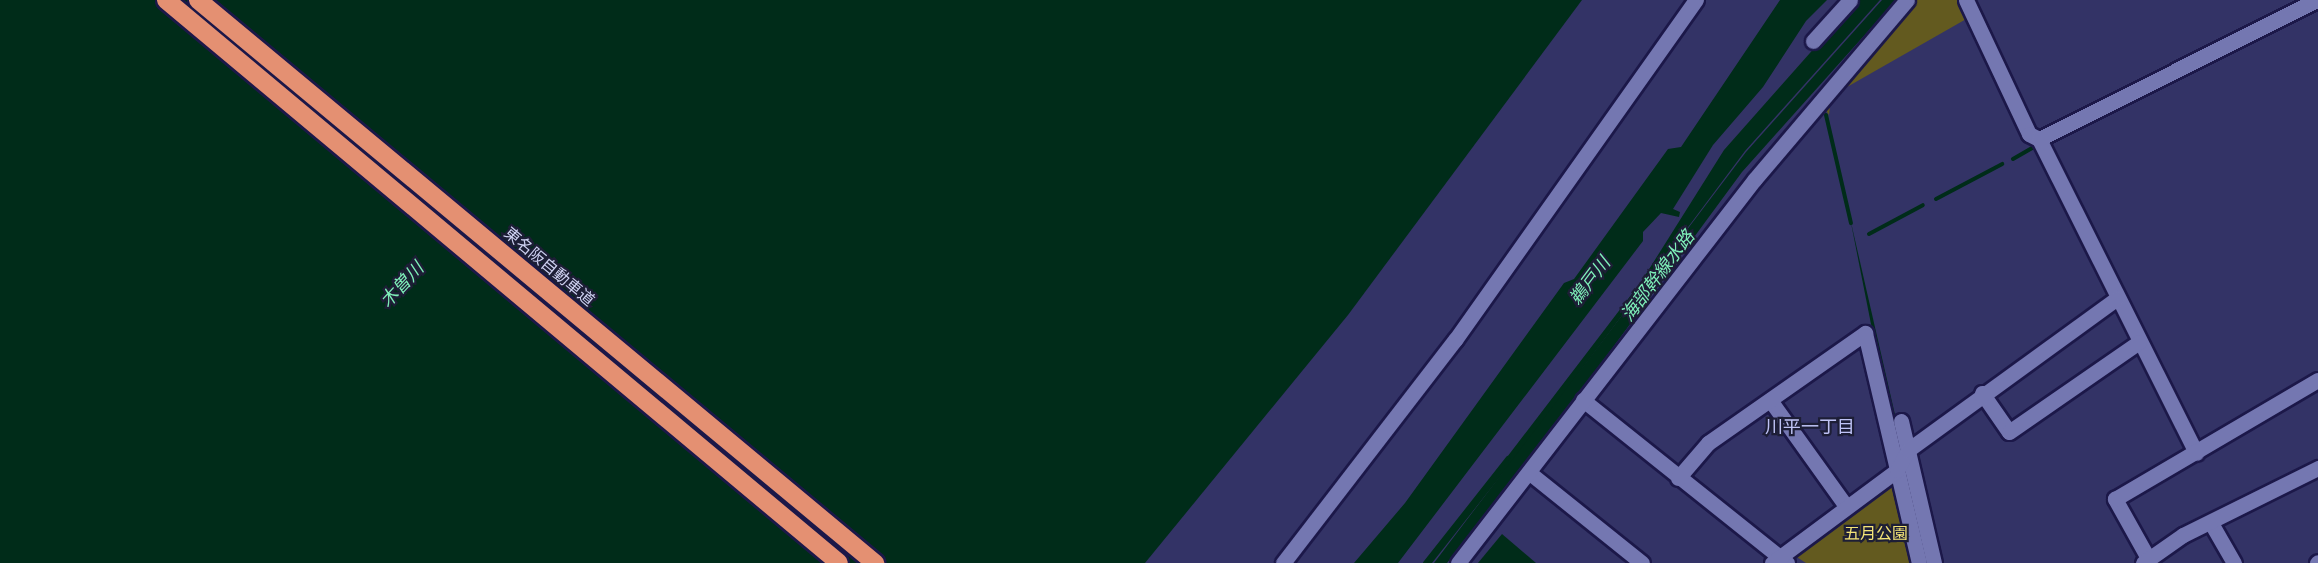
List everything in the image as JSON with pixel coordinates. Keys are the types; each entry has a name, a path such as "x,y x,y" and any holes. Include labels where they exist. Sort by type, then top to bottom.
{"highway":[{"path":"166,0 839,563"},
{"name":"東名阪自動車道","path":"198,0 875,563"}],"street":[{"path":"1282,563 1455,340 1696,0"},
{"path":"1813,41 1850,0"},
{"path":"1458,563 1531,474 1584,400 1762,170 1907,0"},
{"path":"1966,0 2029,134 2039,138 2196,453"},
{"path":"2039,138 2316,0"},
{"path":"1584,400 1778,561 1846,506 1897,470 1908,450 1982,393 2117,298"},
{"path":"1678,478 1708,443 1865,333 1919,563"},
{"path":"1982,393 2009,432 2139,342"},
{"path":"2318,380 2115,499 2146,560 2211,523 2318,468"},
{"path":"1770,400 1846,506"},
{"path":"1901,421 1934,563"},
{"path":"1531,474 1642,563"},
{"path":"2211,523 2234,563"}],"green space":[{"path":"1916,0 1962,0 1968,18 1847,87 1830,106 1829,115 1823,106 1842,81"},
{"name":"五月公園","path":"1895,485 1914,563 1806,563 1795,556"}],"water":[{"name":"木曽川","path":"0,0 1582,0 1348,315 1145,563 0,563"},
{"name":"鵜戸川","path":"1780,0 1827,0 1806,21 1763,87 1713,145 1673,209 1680,212 1679,217 1661,213 1643,232 1643,241 1398,563 1354,563 1405,503 1564,283 1574,279 1668,149 1681,147"},
{"path":"1857,0 1880,0 1745,151 1525,445 1432,563 1426,563 1641,282 1724,150"},
{"name":"海部幹線水路","path":"1882,0 1896,0 1742,172 1558,422 1447,563 1434,563 1746,152"},
{"path":"1850,218 1901,441 1898,442 1871,324"},
{"path":"1502,534 1536,563 1478,563"}],"waterway":[{"path":"1826,115 1851,223"},
{"path":"2013,159 2034,147"},
{"path":"1936,199 2002,164"},
{"path":"1869,234 1923,205"},
{"path":"1425,563 1508,458"}],"district":[{"name":"川平一丁目","path":"1810,427"}]}
